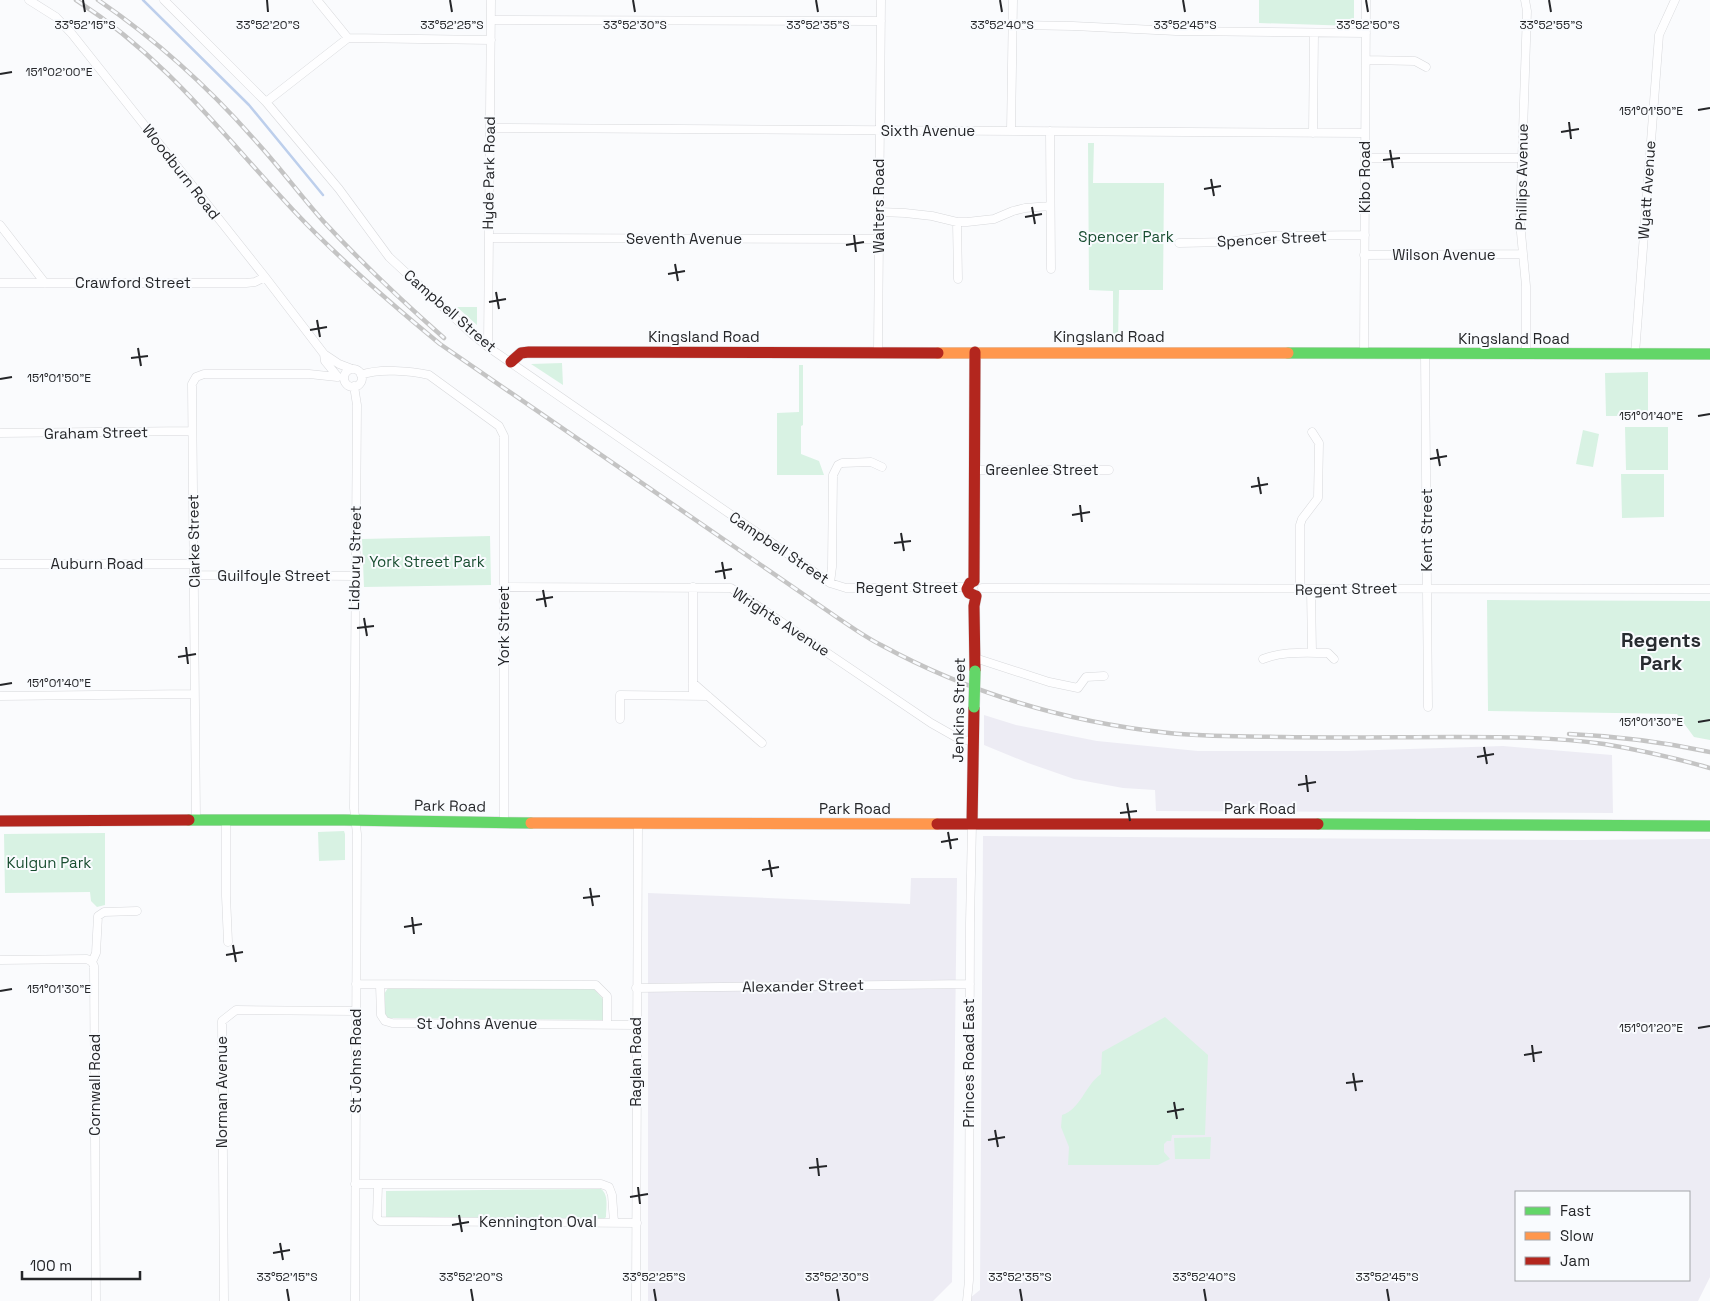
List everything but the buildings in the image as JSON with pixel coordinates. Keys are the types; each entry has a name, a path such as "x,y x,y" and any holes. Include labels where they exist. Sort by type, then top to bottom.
{"main road":[{"name":"Kingsland Road","path":"511,362 521,353 529,352 1710,354"},
{"name":"Jenkins Street","path":"972,824 975,658 975,352"},
{"name":"Park Road","path":"0,821 355,820 638,824 1710,826"}],"street":[{"name":"Woodburn Road","path":"29,0 56,17 72,34 265,277 340,377"},
{"name":"Campbell Street","path":"164,0 266,102 339,189 383,250 472,334 488,347 830,583 846,588"},
{"path":"317,0 348,38"},
{"name":"Hyde Park Road","path":"488,347 491,0"},
{"name":"Walters Road","path":"878,352 881,0"},
{"path":"1011,131 1013,0"},
{"name":"Kibo Road","path":"1364,354 1366,0"},
{"name":"Phillips Avenue","path":"1525,0 1520,222 1526,286 1526,353"},
{"name":"Wyatt Avenue","path":"1635,354 1659,35 1675,0"},
{"path":"491,20 881,21"},
{"path":"1013,25 1176,31 1366,33"},
{"path":"1313,133 1314,32"},
{"path":"266,102 348,38 491,40"},
{"path":"1366,60 1414,61 1426,67"},
{"name":"Sixth Avenue","path":"490,128 1365,134"},
{"path":"1050,131 1051,269"},
{"path":"1365,158 1522,158"},
{"path":"880,212 932,216 957,222 994,219 1012,211 1050,206"},
{"path":"957,222 958,279"},
{"path":"0,225 45,283"},
{"name":"Spencer Street","path":"1179,243 1228,242 1269,236 1365,235"},
{"name":"Seventh Avenue","path":"489,238 879,239"},
{"name":"Wilson Avenue","path":"1364,255 1523,254"},
{"name":"Crawford Street","path":"0,283 246,283 255,282 265,277"},
{"name":"Kent Street","path":"1425,354 1428,706"},
{"name":"Woodburn Road","path":"324,358 352,369"},
{"path":"309,374 322,368 324,358"},
{"path":"352,369 358,371 361,375 361,382 357,386 348,385 340,377 352,369"},
{"name":"York Street","path":"361,375 373,372 418,372 429,375 502,430 505,442 504,822"},
{"name":"Clarke Street","path":"196,820 192,384 200,374 309,374 340,377"},
{"name":"Lidbury Street","path":"354,386 357,405 355,820"},
{"name":"Graham Street","path":"0,433 192,431"},
{"path":"1300,590 1300,524 1318,498 1319,443 1312,432"},
{"path":"830,583 832,567 833,474 835,469 842,463 871,462 882,467"},
{"name":"Greenlee Street","path":"975,470 1109,470"},
{"name":"Auburn Road","path":"0,564 194,564"},
{"name":"Guilfoyle Street","path":"194,575 355,576"},
{"name":"Wrights Avenue","path":"504,587 727,587 736,590 931,723 961,740 974,741"},
{"path":"692,587 693,695"},
{"name":"Regent Street","path":"846,588 1710,589"},
{"path":"1311,589 1312,653"},
{"path":"1263,659 1274,654 1312,653 1328,653 1334,659"},
{"path":"975,658 1048,682 1078,688 1086,677 1104,676"},
{"path":"693,683 762,743"},
{"path":"0,696 194,694"},
{"path":"620,719 620,695 708,696"},
{"path":"226,820 228,942"},
{"name":"St Johns Road","path":"355,820 357,834 355,1301"},
{"name":"Raglan Road","path":"636,1301 638,824"},
{"name":"Princes Road East","path":"967,1301 972,824"},
{"name":"Cornwall Road","path":"96,1301 95,979 92,962 96,953 98,916 104,912 137,911"},
{"path":"0,960 85,959 92,962"},
{"path":"356,984 596,985 607,996 607,1025"},
{"name":"Alexander Street","path":"636,988 970,984"},
{"name":"St Johns Avenue","path":"380,985 380,1015 385,1021 392,1023 636,1025"},
{"name":"Norman Avenue","path":"224,1301 222,1021 236,1010 356,1011"},
{"name":"Kennington Oval","path":"355,1184 601,1184 609,1187 612,1195 614,1222"},
{"name":"Kennington Oval","path":"378,1185 378,1218 380,1221 637,1223"}],"shaded area":[{"path":"984,715 1016,725 1097,741 1198,751 1347,751 1503,746 1612,755 1613,813 1156,811 1155,790 1123,788 1074,779 984,745"},
{"path":"983,836 1579,840 1710,839 1710,1277 1698,1301 966,1301 980,1290"},
{"path":"911,878 957,878 952,1282 933,1301 648,1301 648,893 910,904"}],"green space":[{"path":"1259,0 1354,0 1354,26 1259,23"},
{"name":"Spencer Park","path":"1088,143 1094,143 1093,183 1164,183 1163,290 1119,290 1118,342 1113,342 1113,291 1089,290"},
{"path":"457,307 477,307 477,325"},
{"path":"562,363 563,385 531,364"},
{"path":"799,365 803,365 801,454 819,461 824,475 777,475 777,413 799,412"},
{"path":"1648,372 1648,416 1606,416 1605,373"},
{"path":"1625,427 1668,427 1668,470 1626,470"},
{"path":"1583,430 1599,434 1593,467 1576,464"},
{"path":"1621,474 1664,474 1664,517 1622,518"},
{"name":"York Street Park","path":"490,536 491,585 364,587 362,539"},
{"path":"1487,600 1710,601 1710,740 1694,737 1677,714 1488,711"},
{"path":"344,831 345,860 319,861 318,832"},
{"name":"Kulgun Park","path":"105,833 105,905 97,907 91,901 90,892 5,893 4,834"},
{"path":"388,988 594,989 603,999 603,1020 387,1018 384,994"},
{"path":"1165,1017 1208,1055 1205,1135 1172,1135 1171,1141 1167,1141 1164,1144 1164,1152 1170,1159 1158,1165 1068,1165 1069,1147 1061,1127 1062,1115 1074,1108 1091,1084 1101,1074 1102,1052"},
{"path":"1211,1137 1210,1159 1175,1159 1174,1138"},
{"path":"601,1189 605,1194 606,1202 606,1217 604,1219 386,1218 386,1191"}],"waterway":[{"path":"143,0 249,105 323,195"}],"railway":[{"path":"76,0 138,46 192,98 311,229 365,280 440,344 852,627 875,642 915,662 950,678 1020,703 1094,722 1131,728 1212,736 1492,737 1567,740 1631,749 1710,768"},
{"path":"98,0 160,47 199,82 262,148 338,237 382,282 444,338"},
{"path":"1569,734 1640,740 1710,752"}],"traffic: fast":[{"path":"1288,353 1710,354"},
{"path":"974,707 975,671"},
{"path":"189,820 531,823"},
{"path":"1318,824 1710,826"}],"traffic: slow":[{"path":"938,353 1288,353"},
{"path":"531,823 937,824"}],"traffic: jam":[{"path":"511,362 521,353 529,352 938,353"},
{"path":"974,581 975,352"},
{"path":"974,581 970,583 967,589 969,593 976,596"},
{"path":"975,671 974,606 976,596"},
{"path":"972,824 974,707"},
{"path":"0,821 189,820"},
{"path":"937,824 1318,824"}],"district":[{"name":"Regents Park","path":"1661,652"}]}
